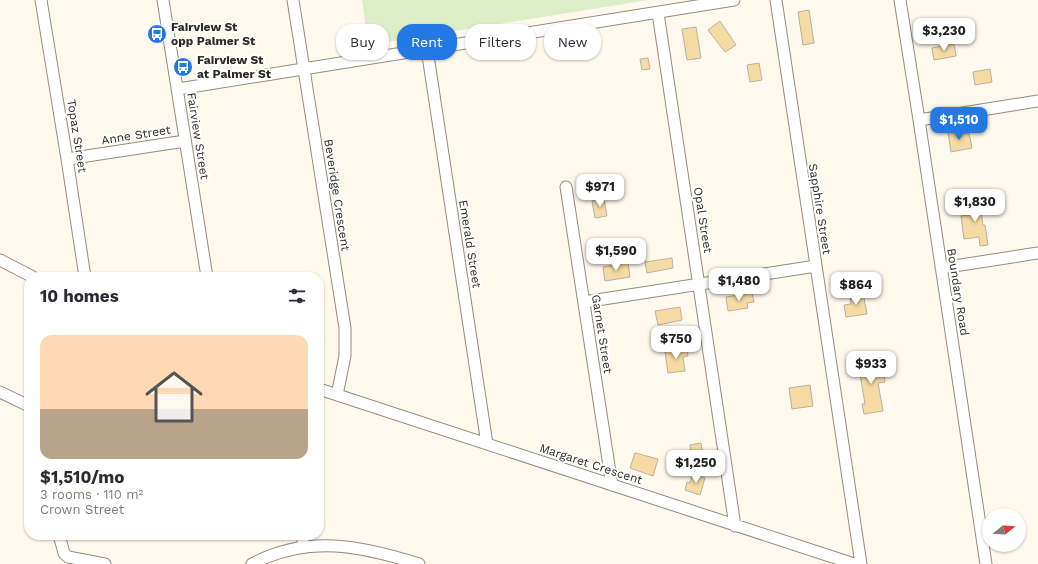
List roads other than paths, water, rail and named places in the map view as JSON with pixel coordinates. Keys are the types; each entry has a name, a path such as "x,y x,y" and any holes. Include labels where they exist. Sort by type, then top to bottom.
{"street":[{"name":"Topaz Street","path":"42,0 83,272"},
{"name":"Fairview Street","path":"163,0 206,272"},
{"name":"Beveridge Crescent","path":"293,0 346,328 345,356 337,395"},
{"path":"457,44 734,0"},
{"name":"Sapphire Street","path":"776,0 861,564"},
{"name":"Boundary Road","path":"900,0 986,564"},
{"name":"Opal Street","path":"658,13 700,284 735,526"},
{"path":"178,89 397,54"},
{"name":"Emerald Street","path":"429,60 487,444"},
{"path":"919,120 1038,101"},
{"name":"Anne Street","path":"67,159 186,141"},
{"name":"Garnet Street","path":"566,187 612,485"},
{"path":"941,268 1038,253"},
{"path":"0,260 24,272"},
{"path":"584,302 816,266"},
{"name":"Margaret Crescent","path":"324,391 854,564"},
{"path":"0,392 24,404"},
{"path":"60,540 62,556 105,564"},
{"path":"252,564 284,551 303,541 365,549 399,561 419,564"}],"place":[{"name":"Fairview St opp Palmer St","path":"157,34"},
{"name":"Fairview St at Palmer St","path":"183,67"}]}
